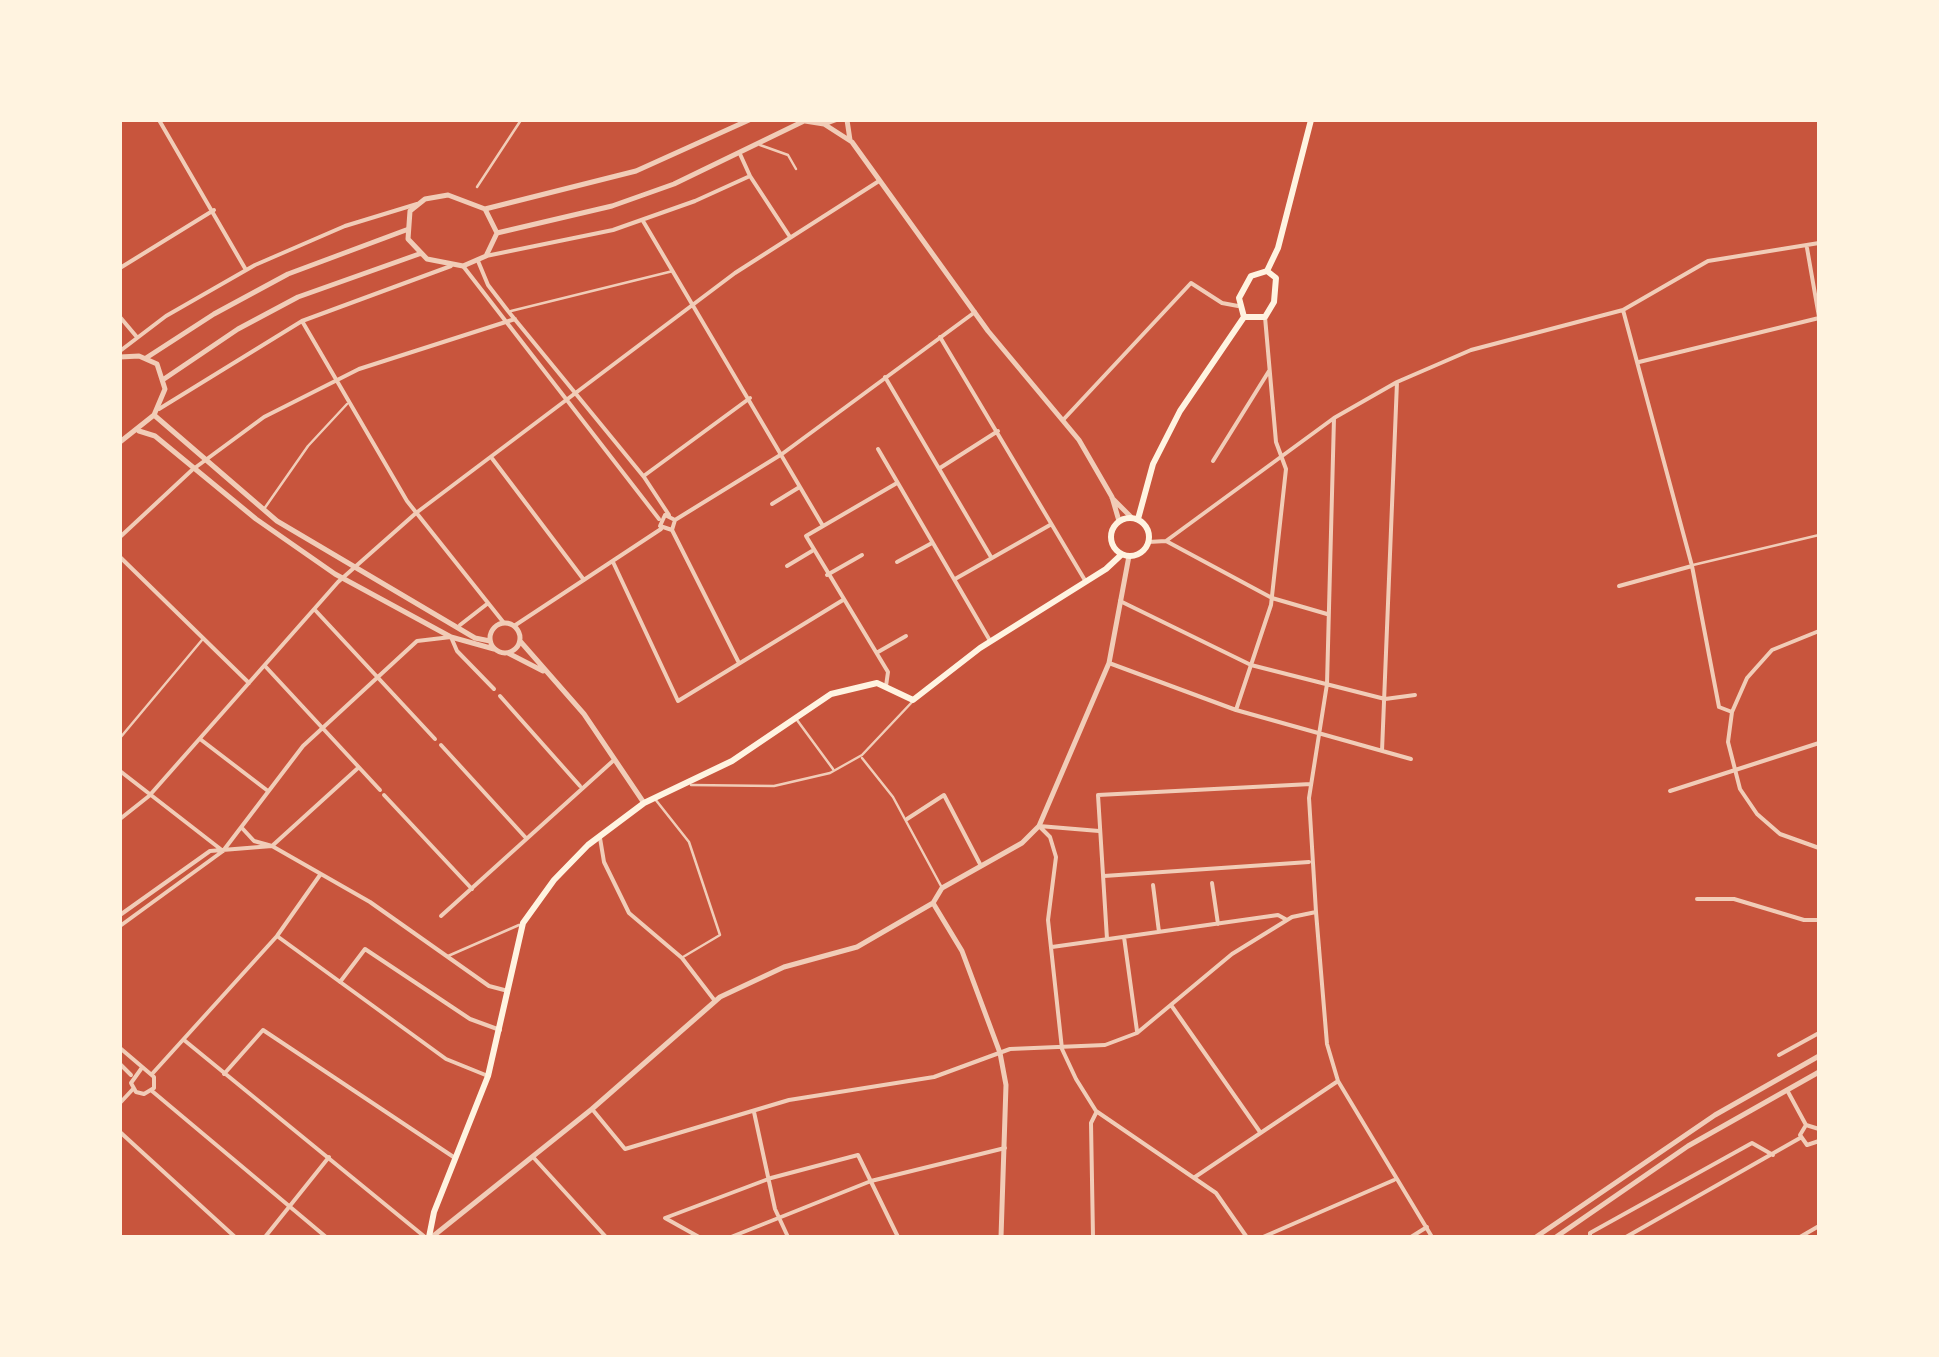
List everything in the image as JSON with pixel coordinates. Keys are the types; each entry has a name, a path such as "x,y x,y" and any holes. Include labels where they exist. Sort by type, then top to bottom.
{"main road":[{"path":"1244,317 1238,306 1252,276 1267,270 1278,248 1311,120"},
{"path":"1244,317 1264,317 1277,290 1276,278 1267,270"},
{"path":"1134,518 1153,464 1180,411 1244,317"},
{"path":"1125,555 1111,532 1118,521 1134,518"},
{"path":"429,1237 488,1076 523,923 554,880 600,834 644,803 732,761 831,694 860,685 886,686 913,700 990,642 1125,555 1140,553 1148,542 1148,532 1134,518"}],"street":[{"path":"159,120 246,270"},
{"path":"477,188 521,120"},
{"path":"120,354 136,336 246,270 344,226 448,194 485,209 623,176 682,154 749,120"},
{"path":"497,233 612,206 740,154 803,120 824,124 850,140 975,312 1064,420 1112,497 1134,518"},
{"path":"824,124 835,120"},
{"path":"847,120 850,140"},
{"path":"759,144 788,155 796,169"},
{"path":"740,154 790,237"},
{"path":"121,443 156,412 302,321 451,266 643,221 750,176"},
{"path":"120,819 148,796 342,578 416,514 694,302 879,181"},
{"path":"416,204 406,220 406,230 419,254"},
{"path":"485,209 497,233"},
{"path":"120,268 214,210"},
{"path":"643,221 823,526"},
{"path":"146,358 214,314 288,274 406,230"},
{"path":"486,256 497,233"},
{"path":"1166,541 1334,418 1397,382 1470,350 1623,310 1708,261 1819,243"},
{"path":"1638,362 1819,318 1807,248"},
{"path":"164,379 238,329 352,274 419,254 451,266"},
{"path":"478,260 488,285 644,476 675,520"},
{"path":"463,266 660,520 661,529"},
{"path":"508,311 674,270"},
{"path":"1064,420 1191,283 1222,303 1238,306"},
{"path":"1623,310 1692,566 1719,707 1732,712"},
{"path":"739,663 672,530 675,520 782,454 975,312"},
{"path":"1236,710 1272,598 1286,469 1276,442 1264,317"},
{"path":"120,318 136,336"},
{"path":"120,537 195,468 264,417 333,380 408,350 515,319"},
{"path":"1255,319 1266,331"},
{"path":"302,321 347,404 416,514 487,604 504,623 514,626"},
{"path":"940,337 1086,582"},
{"path":"120,354 157,364 164,379 156,412"},
{"path":"1213,461 1269,371"},
{"path":"886,377 991,557"},
{"path":"1382,751 1397,382"},
{"path":"644,476 750,398"},
{"path":"263,511 308,446 347,404"},
{"path":"156,412 204,461 263,511 352,568 460,625 475,638 490,641"},
{"path":"1334,418 1327,684 1310,784 1311,862 1327,1044 1338,1080 1394,1180 1432,1237"},
{"path":"139,431 155,436 256,519 342,578 452,638 508,653 550,674"},
{"path":"940,468 998,431"},
{"path":"878,449 990,642"},
{"path":"491,457 584,580"},
{"path":"886,686 888,672 878,652 806,536 897,483"},
{"path":"772,504 800,488"},
{"path":"1112,497 1118,521"},
{"path":"660,520 669,515"},
{"path":"955,579 1050,525"},
{"path":"514,626 661,529 672,530"},
{"path":"1618,586 1819,535"},
{"path":"1148,542 1166,541 1272,598 1329,614"},
{"path":"896,562 933,542"},
{"path":"788,566 812,550"},
{"path":"827,574 862,555"},
{"path":"184,1040 429,1237 592,1109 715,1001 784,967 858,948 932,904 942,888 1022,844 1039,826 1109,663 1125,555"},
{"path":"120,558 249,684"},
{"path":"612,562 678,702 843,600"},
{"path":"1120,601 1251,664 1385,699 1416,695"},
{"path":"460,625 487,604"},
{"path":"315,610 436,740"},
{"path":"494,648 490,641 494,627 504,623"},
{"path":"514,626 520,640 550,674 644,803"},
{"path":"1819,630 1772,650 1747,678 1732,712 1728,742 1733,771 1757,814 1780,834 1819,848"},
{"path":"878,652 906,636"},
{"path":"120,926 223,850 320,728 417,641 452,638"},
{"path":"452,638 457,651 494,690"},
{"path":"120,738 202,640"},
{"path":"508,653 520,640"},
{"path":"1109,663 1236,710 1412,759"},
{"path":"265,666 472,889"},
{"path":"500,696 582,788"},
{"path":"686,784 774,786 834,770 860,757 886,735 913,700"},
{"path":"795,718 834,770"},
{"path":"200,739 268,791"},
{"path":"1670,792 1819,743"},
{"path":"441,746 526,838"},
{"path":"860,757 906,819 942,888"},
{"path":"441,916 614,760"},
{"path":"120,914 196,859 223,850 272,846 358,768"},
{"path":"120,770 148,796 223,850"},
{"path":"1107,939 1098,795 1310,784"},
{"path":"906,819 944,795 980,864"},
{"path":"654,798 690,842 720,935 682,958"},
{"path":"1039,826 1102,831"},
{"path":"1039,826 1050,838 1056,857 1048,920 1062,1049 1096,1112 1216,1193 1246,1237 1261,1237 1394,1180"},
{"path":"242,828 254,840 272,846 370,902 490,986 510,992"},
{"path":"600,834 604,862 629,913 682,958 715,1001"},
{"path":"1104,876 1311,862"},
{"path":"320,875 278,936 152,1074 152,1091 326,1237"},
{"path":"1212,883 1218,924"},
{"path":"1154,885 1159,932"},
{"path":"1698,898 1734,899 1804,920 1819,920"},
{"path":"932,904 962,951 991,1019 1000,1053 1006,1085 1001,1237"},
{"path":"592,1109 625,1149 789,1100 934,1077 1000,1053 1105,1046 1137,1033 1232,954 1287,920 1316,912"},
{"path":"1052,947 1278,916 1287,920"},
{"path":"447,956 523,923"},
{"path":"278,936 446,1059 488,1076"},
{"path":"1124,937 1137,1033"},
{"path":"340,982 365,948 470,1020 500,1030"},
{"path":"1171,1005 1261,1133"},
{"path":"224,1074 263,1030 456,1158"},
{"path":"1780,1055 1819,1033"},
{"path":"120,1048 142,1070 152,1074"},
{"path":"1536,1237 1715,1115 1819,1056"},
{"path":"120,1064 132,1076 133,1090"},
{"path":"132,1076 142,1070"},
{"path":"1556,1237 1688,1146 1819,1072"},
{"path":"1195,1177 1338,1080"},
{"path":"133,1090 140,1094 152,1091"},
{"path":"120,1102 133,1090"},
{"path":"1787,1090 1806,1125 1819,1130"},
{"path":"754,1111 780,1219 788,1237"},
{"path":"1093,1237 1091,1123 1096,1112"},
{"path":"1626,1237 1773,1155 1800,1138 1806,1125"},
{"path":"120,1132 235,1237"},
{"path":"1800,1138 1817,1142 1819,1152"},
{"path":"1590,1237 1590,1233 1752,1143 1773,1155"},
{"path":"731,1237 870,1181 1005,1148"},
{"path":"698,1237 665,1218 772,1178 858,1155 898,1237"},
{"path":"265,1237 330,1157"},
{"path":"533,1157 606,1237"},
{"path":"433,1220 446,1225"},
{"path":"1800,1237 1819,1226"},
{"path":"1411,1237 1427,1227"}]}
